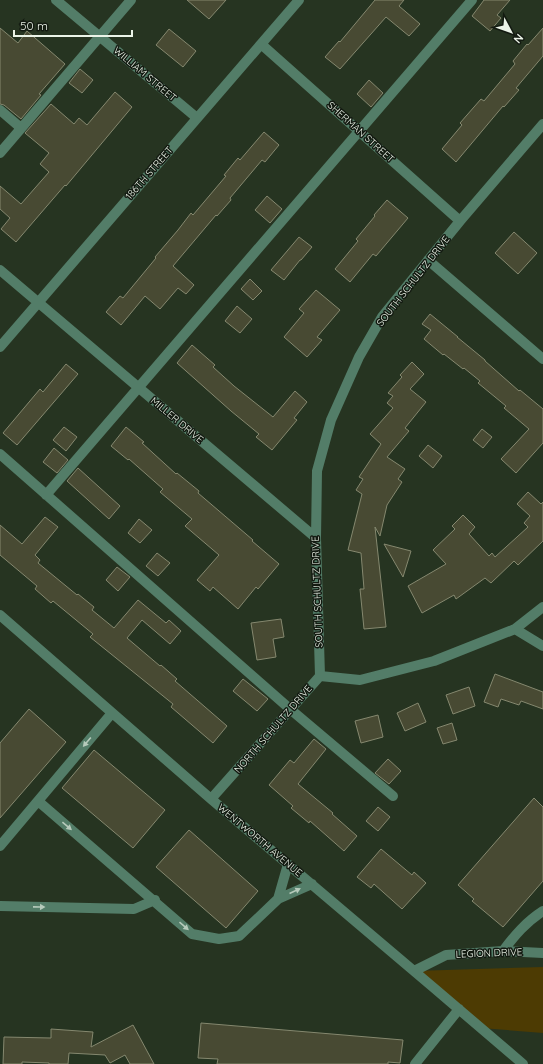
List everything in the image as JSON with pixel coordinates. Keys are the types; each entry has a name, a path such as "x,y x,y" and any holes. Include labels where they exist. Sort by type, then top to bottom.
{"street":[{"name":"WILLIAM STREET","path":"56,0 197,118"},
{"path":"0,153 131,0"},
{"name":"186TH STREET","path":"0,347 299,0"},
{"path":"46,495 472,0"},
{"name":"SHERMAN STREET","path":"261,44 460,221"},
{"path":"0,110 21,128"},
{"name":"SOUTH SCHULTZ DRIVE","path":"320,676 316,538 317,471 331,420 359,357 382,317 460,221 543,124"},
{"path":"428,260 543,358"},
{"name":"MILLER DRIVE","path":"0,270 316,538"},
{"path":"0,454 290,709 393,796"},
{"name":"NORTH SCHULTZ DRIVE","path":"211,799 320,676 360,680 434,661 515,629 543,607"},
{"name":"WENTWORTH AVENUE","path":"0,615 211,799 414,970 516,1062"},
{"path":"515,629 543,646"},
{"path":"0,846 112,713"},
{"path":"38,801 155,900 192,934 219,939 240,936 278,899 312,884"},
{"path":"278,899 288,864"},
{"path":"0,906 134,909 155,900"},
{"path":"503,951 517,933 532,918 543,911"},
{"name":"LEGION DRIVE","path":"414,970 446,955 503,951 543,953"},
{"path":"415,1064 459,1009"}],"shaded area":[{"path":"543,967 543,1033 481,1028 414,971"}],"building":[{"path":"187,0 226,0 209,19"},
{"path":"375,0 404,0 399,6 420,24 409,36 386,17 340,69 325,57 339,41 340,42"},
{"path":"484,0 510,0 497,15 501,18 490,31 472,16"},
{"path":"0,28 18,43 27,31 65,64 39,94 41,95 21,119 4,105 0,104"},
{"path":"543,28 543,56 516,88 519,90 504,107 503,106 456,162 442,149 462,125 460,123 481,99 484,101 515,64 513,61"},
{"path":"169,29 196,51 183,67 156,45"},
{"path":"80,69 93,80 82,93 69,83"},
{"path":"369,80 383,93 371,107 357,94"},
{"path":"115,92 132,107 66,186 65,185 16,242 1,229 10,218 0,209 0,186 21,204 49,172 40,164 49,153 25,133 51,104 74,124 79,118 87,125"},
{"path":"264,132 279,145 265,162 262,160 230,198 231,200 217,216 216,215 173,266 194,285 186,294 178,288 160,309 145,296 121,325 106,312 120,296 123,298 191,213 193,215 226,176 224,175 238,158 240,160"},
{"path":"267,196 282,209 270,223 255,210"},
{"path":"387,200 408,218 376,256 373,254 350,282 335,269 358,241 356,239"},
{"path":"514,232 537,253 518,274 495,253"},
{"path":"299,237 312,247 284,280 271,270"},
{"path":"250,279 262,291 253,300 241,289"},
{"path":"316,290 340,310 317,337 322,340 307,357 284,337 304,313 299,309"},
{"path":"237,306 252,319 240,333 225,321"},
{"path":"430,314 519,391 520,390 543,409 543,443 516,473 501,459 529,429 504,408 506,406 478,383 480,381 464,368 463,369 444,354 443,355 424,339 431,330 422,324"},
{"path":"192,345 215,365 213,367 234,386 273,417 295,391 307,402 294,418 297,420 272,450 256,437 259,434 177,363"},
{"path":"412,362 424,374 410,389 426,402 405,428 409,431 387,457 405,469 398,479 402,482 387,505 380,536 375,527 386,627 364,629 360,589 364,589 361,553 348,550 362,494 356,490 363,479 359,477 381,444 370,434 393,408 387,403 393,396 388,393 402,377 400,375"},
{"path":"66,364 78,374 17,445 3,433 40,389 43,392"},
{"path":"64,427 77,437 66,451 53,440"},
{"path":"126,427 144,442 142,443 176,474 177,473 199,491 198,493 279,564 258,589 256,587 238,609 213,587 210,591 197,580 219,555 185,526 192,519 160,492 163,489 129,459 128,460 111,446"},
{"path":"482,429 492,437 483,448 473,440"},
{"path":"428,445 442,456 433,468 419,456"},
{"path":"54,448 68,460 57,473 43,462"},
{"path":"78,468 120,506 109,519 67,481"},
{"path":"528,492 541,504 543,502 543,541 518,565 514,561 491,583 485,578 456,599 454,595 422,613 408,586 446,564 433,550 455,529 452,526 463,515 475,527 469,534 489,556 492,553 495,557 528,527 524,523 530,516 517,504"},
{"path":"45,517 58,527 35,555 40,560 38,563 94,607 92,610 114,628 138,600 166,623 169,620 181,631 170,644 142,620 127,638 177,679 175,681 227,726 213,743 171,707 173,704 90,637 93,634 53,601 51,603 35,589 37,586 0,555 0,525 22,544"},
{"path":"139,519 152,530 140,543 128,533"},
{"path":"384,544 411,551 403,577"},
{"path":"157,553 170,563 158,576 146,566"},
{"path":"117,567 130,577 118,591 106,580"},
{"path":"281,619 284,637 273,639 276,657 257,660 251,623"},
{"path":"495,674 543,692 543,709 521,701 519,705 501,699 498,707 484,702"},
{"path":"243,679 268,699 257,711 233,691"},
{"path":"469,687 475,706 453,714 446,695"},
{"path":"418,703 426,722 405,731 397,713"},
{"path":"29,709 66,742 0,818 0,743"},
{"path":"378,715 383,737 361,743 355,721"},
{"path":"452,723 457,740 443,744 437,728"},
{"path":"314,739 326,749 298,784 333,813 332,814 357,836 344,851 310,821 309,823 291,808 293,806 269,785 290,760 294,763"},
{"path":"94,750 165,810 133,848 62,788"},
{"path":"388,759 401,771 389,784 375,773"},
{"path":"534,798 543,807 543,881 503,927 472,901 474,899 458,885"},
{"path":"378,807 390,817 378,831 366,821"},
{"path":"189,830 258,891 226,928 156,867"},
{"path":"381,849 412,875 414,872 426,883 402,909 374,884 371,888 357,877"},
{"path":"201,1023 403,1040 400,1063 217,1064 218,1059 198,1058"},
{"path":"133,1025 154,1064 130,1064 125,1055 110,1063 105,1055 69,1053 68,1064 22,1062 22,1064 3,1064 4,1037 51,1038 51,1029 93,1032 91,1047"}]}
